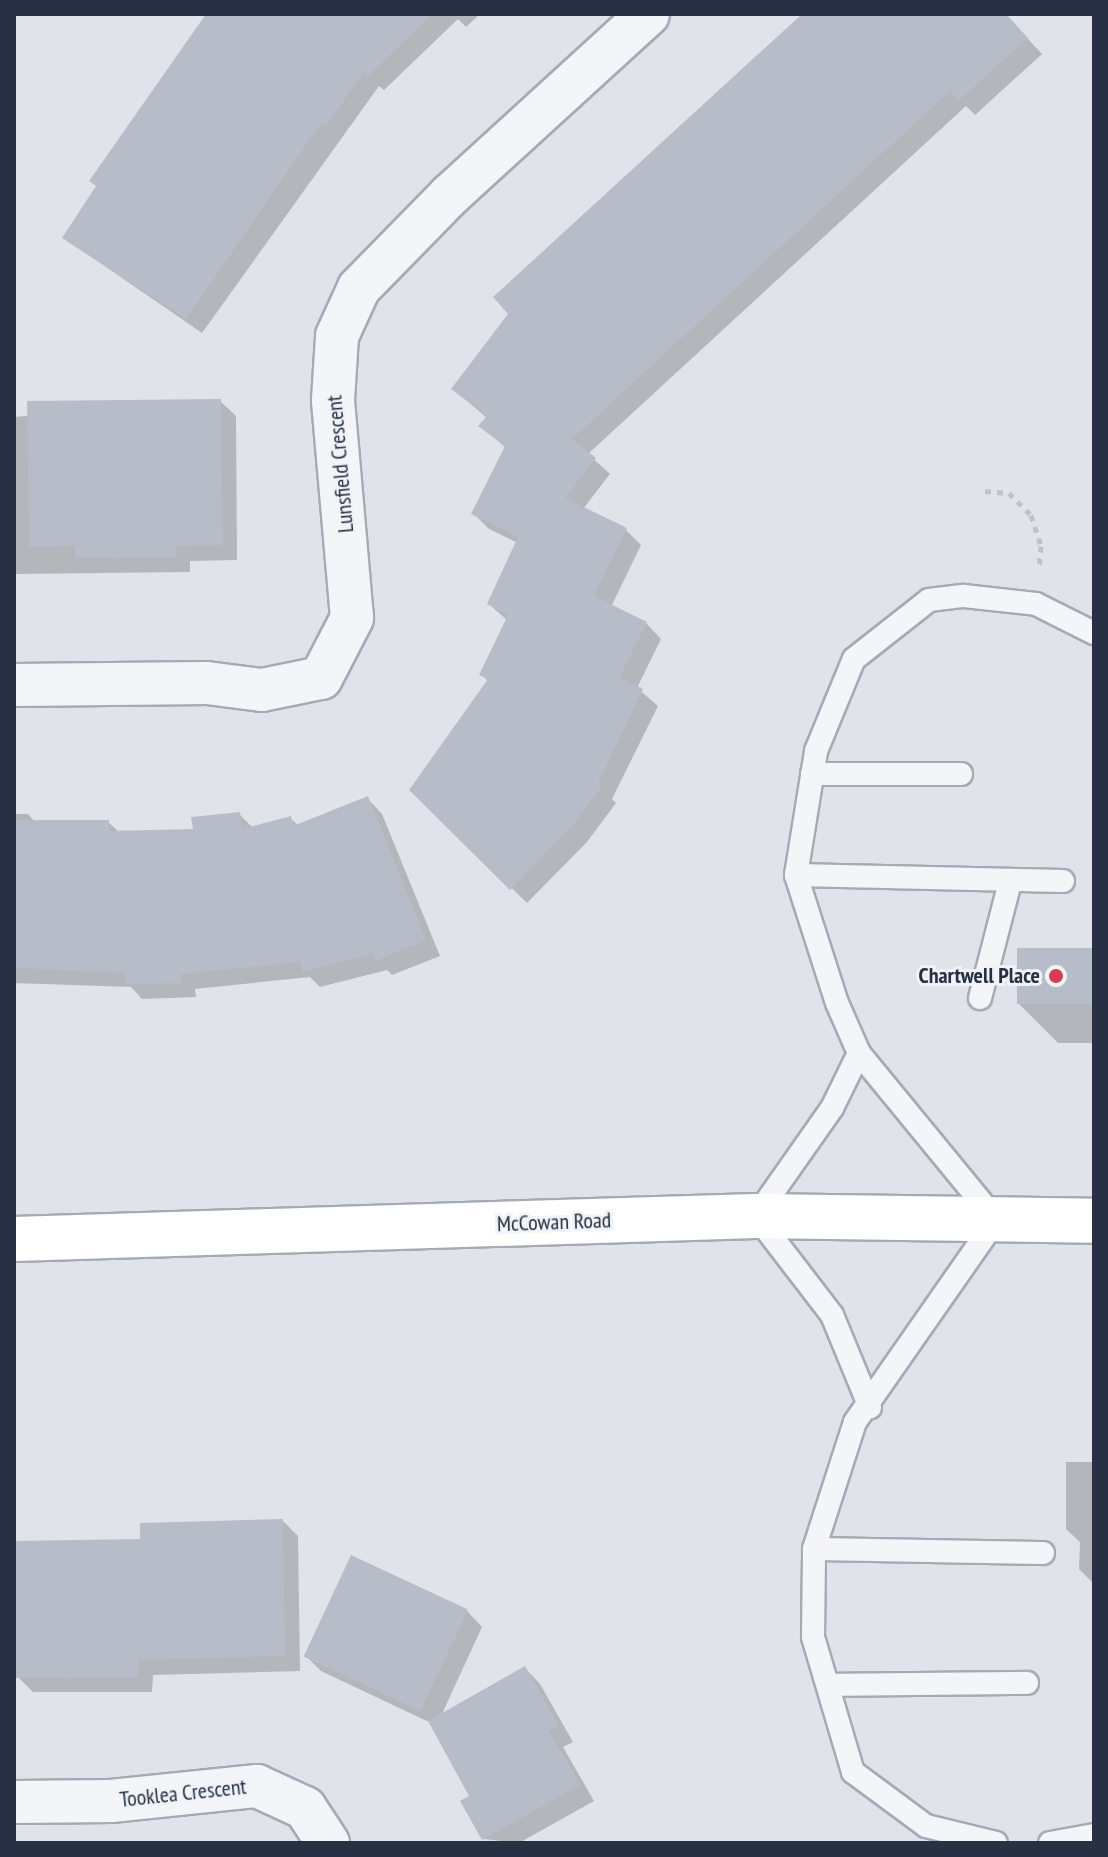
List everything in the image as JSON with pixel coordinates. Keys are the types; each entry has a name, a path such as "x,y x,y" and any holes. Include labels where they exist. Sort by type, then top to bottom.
{"main road":[{"name":"McCowan Road","path":"14,1239 756,1216 1094,1221"}],"street":[{"name":"Lunsfield Crescent","path":"14,685 207,683 262,690 321,678 352,618 333,400 337,336 359,288 450,195 648,14"},
{"name":"Tooklea Crescent","path":"14,1802 111,1801 257,1786 305,1808 328,1843"}],"lane":[{"path":"996,1843 926,1826 853,1772 813,1637 814,1549 855,1422 870,1407 996,1220 859,1053 837,1003 796,875 816,751 854,659 929,600 964,596 1036,604 1094,633"},
{"path":"812,774 961,774"},
{"path":"796,875 1063,881"},
{"path":"980,998 1010,882"},
{"path":"859,1053 832,1108 756,1216 832,1315 870,1407"},
{"path":"814,1549 1043,1553"},
{"path":"829,1685 1027,1683"},
{"path":"1050,1843 1094,1835"}],"path":[{"path":"985,491 1009,493 1038,529 1036,604"}],"building":[{"path":"206,14 432,14 368,76 363,73 326,126 321,123 186,319 62,238 96,186 89,181"},
{"path":"802,14 1006,14 1028,38 958,101 950,91 572,439 596,458 565,498 627,528 594,596 647,622 620,677 643,689 598,783 602,786 572,826 510,890 409,790 488,679 479,675 508,615 487,604 518,537 471,514 505,446 478,426 487,416 451,389 508,314 493,297"},
{"path":"221,399 223,545 176,546 176,557 75,558 75,546 29,547 27,401"},
{"path":"368,796 426,940 375,961 373,954 303,972 300,962 181,974 181,983 125,984 125,973 14,968 14,820 109,820 109,831 193,829 191,817 240,812 242,829 291,816 293,826"},
{"name":"Chartwell Place","path":"1017,948 1094,948 1094,1004 1017,1004"},
{"path":"283,1519 285,1656 138,1660 138,1677 16,1678 14,1541 140,1539 140,1523"},
{"path":"351,1555 468,1610 421,1711 304,1657"},
{"path":"525,1666 559,1726 549,1731 580,1785 482,1840 460,1801 469,1796 428,1721"}],"place":[{"name":"Chartwell Place","path":"1056,976"}]}
